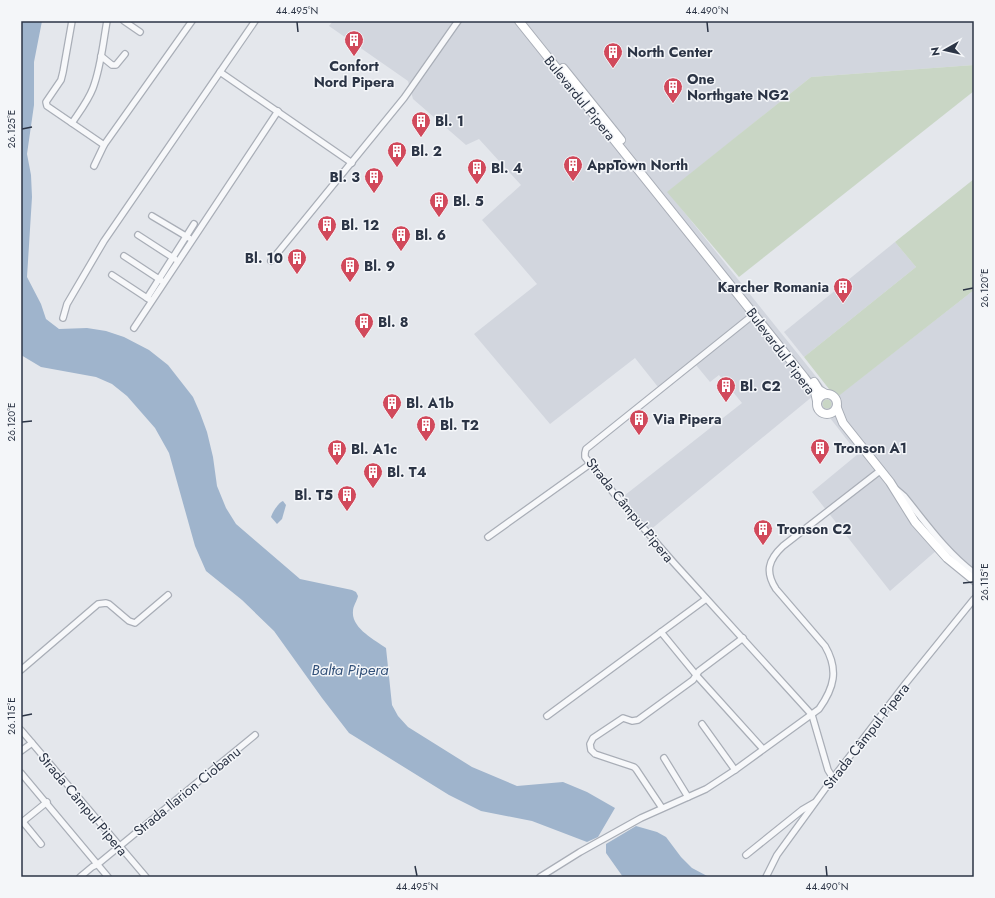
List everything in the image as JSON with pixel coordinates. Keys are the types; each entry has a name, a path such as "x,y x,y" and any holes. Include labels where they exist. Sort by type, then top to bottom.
{"main road":[{"name":"Bulevardul Pipera","path":"519,21 815,392 817,401"},
{"name":"Bulevardul Pipera","path":"525,21 819,390 826,394"},
{"path":"834,411 825,414 820,412 817,407 817,401 821,396 826,394 832,395 836,399 834,411 890,482 907,511 947,558 974,580"}],"street":[{"path":"72,21 61,80 46,102 47,106 104,145"},
{"path":"72,123 88,99 93,87 101,56 107,21"},
{"path":"124,21 140,32"},
{"path":"94,166 104,145 192,21"},
{"path":"63,318 67,304 104,241 256,21"},
{"path":"271,261 404,98 458,21"},
{"path":"101,56 112,65 116,65 125,54"},
{"path":"220,72 352,163"},
{"path":"134,328 162,281 178,262 278,111"},
{"path":"152,216 192,240"},
{"path":"162,281 172,258 194,224"},
{"path":"138,235 178,262"},
{"path":"124,256 162,281"},
{"path":"112,275 150,300"},
{"name":"Strada Câmpul Pipera","path":"753,314 586,449 585,457 668,557 812,715"},
{"path":"488,537 590,464"},
{"path":"540,877 580,852 641,818 706,789 735,770 819,709 834,680 830,654 825,646 776,589 771,581 769,572 770,566 772,559 780,549 881,470"},
{"path":"890,482 904,496 941,542 974,573"},
{"path":"21,670 98,604 109,604 129,621 134,623 168,595"},
{"path":"547,716 706,599"},
{"name":"Strada Câmpul Pipera","path":"766,877 777,855 815,802 906,683 974,599"},
{"path":"661,632 697,676 764,749"},
{"path":"662,808 634,767 595,754 591,750 590,744 593,738 623,718 632,721 638,720 693,680 699,671 743,638"},
{"path":"812,715 828,770 833,778"},
{"path":"702,724 735,770"},
{"name":"Strada Câmpul Pipera","path":"21,730 146,877"},
{"name":"Strada Ilarion Ciobanu","path":"80,877 98,864 255,735"},
{"path":"21,751 32,743"},
{"path":"664,758 688,797"},
{"path":"21,773 47,802 108,877"},
{"path":"41,844 22,823 47,802"},
{"path":"746,855 802,810 815,802"}],"shaded area":[{"path":"333,21 974,21 974,65 811,77 668,192 834,399 974,290 974,570 969,567 945,543 890,591 812,492 858,454 813,396 649,531 620,499 742,403 719,375 710,382 696,365 662,392 635,358 550,424 474,334 537,284 482,220 521,185 479,139 466,145 413,99 408,81 329,26"},
{"path":"895,242 916,267 804,357 784,332"}],"green space":[{"path":"974,65 974,91 739,277 667,192 811,77"},
{"path":"974,179 974,290 836,398 804,357 916,267 895,242"},
{"path":"825,400 829,400 831,404 829,408 825,408 823,406 823,402"}],"water":[{"name":"Balta Pipera","path":"21,21 42,21 34,62 34,105 27,154 31,175 32,197 27,277 41,304 46,319 59,329 87,328 106,331 124,337 149,350 168,365 193,397 200,413 207,432 213,457 217,486 226,508 236,524 300,579 356,592 358,596 353,609 353,617 365,633 386,648 392,705 398,716 408,727 472,767 517,786 563,782 587,792 615,808 598,837 587,842 532,821 481,811 449,795 349,733 274,631 242,600 206,571 195,546 169,453 155,428 127,396 112,384 96,377 41,367 21,355"},
{"path":"283,501 286,505 282,519 277,524 271,517 277,506"},
{"path":"636,826 657,832 666,837 681,857 692,868 709,877 623,877 606,853 606,844"}],"place":[{"name":"Confort Nord Pipera","path":"354,57"},
{"name":"North Center","path":"613,69"},
{"name":"One Northgate NG2","path":"673,104"},
{"name":"Bl. 1","path":"421,138"},
{"name":"Bl. 2","path":"397,168"},
{"name":"AppTown North","path":"573,182"},
{"name":"Bl. 4","path":"477,185"},
{"name":"Bl. 3","path":"374,194"},
{"name":"Bl. 5","path":"439,218"},
{"name":"Bl. 12","path":"327,242"},
{"name":"Bl. 6","path":"401,252"},
{"name":"Bl. 10","path":"297,275"},
{"name":"Bl. 9","path":"350,283"},
{"name":"Karcher Romania","path":"843,304"},
{"name":"Bl. 8","path":"364,339"},
{"name":"Bl. C2","path":"726,403"},
{"name":"Bl. A1b","path":"392,420"},
{"name":"Via Pipera","path":"639,436"},
{"name":"Bl. T2","path":"426,442"},
{"name":"Tronson A1","path":"820,465"},
{"name":"Bl. A1c","path":"337,466"},
{"name":"Bl. T4","path":"373,489"},
{"name":"Bl. T5","path":"347,512"},
{"name":"Tronson C2","path":"763,546"}]}
